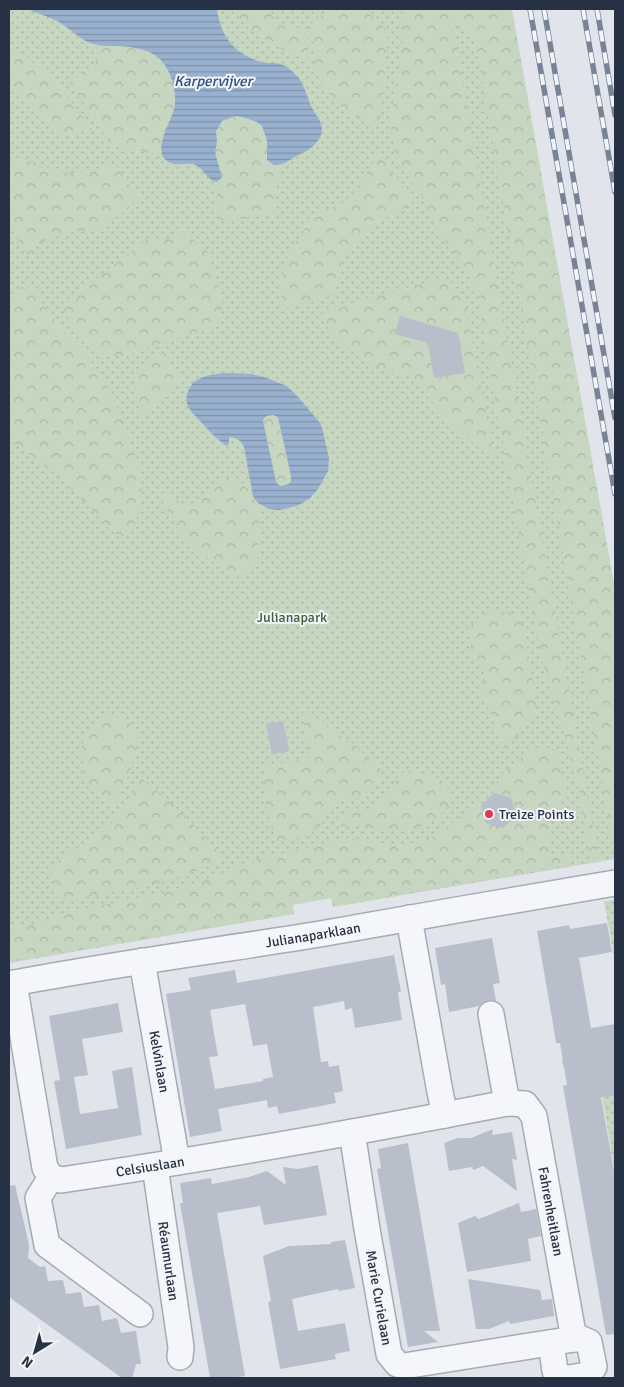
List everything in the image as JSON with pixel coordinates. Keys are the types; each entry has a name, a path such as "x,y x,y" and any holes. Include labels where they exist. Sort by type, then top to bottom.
{"street":[{"name":"Julianaparklaan","path":"11,983 615,883"},
{"path":"409,918 445,1115"},
{"name":"Kelvinlaan","path":"142,961 166,1164"},
{"path":"11,983 45,1168 51,1177 38,1198 47,1245 140,1314"},
{"path":"491,1014 507,1103"},
{"name":"Celsiuslaan","path":"51,1177 61,1180 166,1164 507,1103"},
{"name":"Fahrenheitlaan","path":"507,1103 526,1104 534,1116 562,1341"},
{"name":"Marie Curielaan","path":"352,1132 389,1354 397,1364 404,1366 562,1341"},
{"name":"Réaumurlaan","path":"166,1164 181,1347 180,1356"},
{"path":"563,1378 555,1371 562,1341 582,1339 589,1342 594,1367 587,1375 569,1378"}],"green space":[{"name":"Julianapark","path":"9,9 475,9 615,823 615,859 333,907 331,898 293,905 294,914 9,963"},
{"path":"234,9 271,9 273,15 280,22 306,32 308,35 308,60 283,50 264,39 243,22"},
{"path":"329,9 361,9 372,16 388,32 380,123 375,127 371,127 333,100 322,82 314,63 313,35 308,26"},
{"path":"403,9 512,9 615,589 615,856 475,39 451,23 456,42 599,862 591,863 581,797 558,710 541,658 488,361 478,294 463,266 440,233 421,196 395,154 390,121 402,48 401,28"},
{"path":"97,45 131,47 141,50 151,54 166,68 172,80 175,101 173,114 162,140 163,155 112,146 70,82 86,72 94,63 98,52"},
{"path":"9,47 25,56 58,84 92,130 70,134 61,133 49,123 28,99 9,83"},
{"path":"235,116 258,122 266,138 266,156 278,165 282,164 273,215 217,221 217,182 220,179 221,173 215,153 216,131 222,121"},
{"path":"381,152 413,204 390,215 379,223 345,257 339,272 335,295 282,309 280,282 289,253 314,214 341,204 354,192 362,182 377,155"},
{"path":"9,157 69,173 115,164 134,193 139,197 111,222 100,228 53,236 26,257 9,220"},
{"path":"183,231 207,251 223,303 218,326 124,356 101,353 95,349 63,311 66,304 146,240 163,241"},
{"path":"446,280 453,283 466,306 495,462 456,430 410,376 383,370 359,356 336,338 329,330 322,311 432,281"},
{"path":"25,286 37,295 52,317 103,378 120,414 138,466 141,485 139,511 132,529 127,535 120,536 112,531 64,482 9,440 9,298 16,290"},
{"path":"165,353 179,377 171,395 141,417 134,384 135,379 145,363"},
{"path":"273,415 278,417 291,476 289,484 280,486 276,482 263,421 267,416"},
{"path":"219,479 232,479 247,485 258,503 269,509 261,510 258,533 259,553 257,559 247,571 232,580 220,567 196,549 184,537 158,493 168,494 183,504 196,503"},
{"path":"508,612 519,616 524,627 537,706 527,726 504,749 482,693 484,669 471,654 471,625 484,613"},
{"path":"302,710 351,742 379,767 382,772 374,785 364,795 336,804 316,830 300,837 277,842 266,804 265,766 311,757"},
{"path":"111,715 126,720 139,731 130,771 112,808 90,788 82,758 82,744 96,720"},
{"path":"540,748 551,748 558,753 567,798 561,800 564,817 546,822 552,856 570,855 571,865 333,906 331,898 292,905 293,913 9,962 9,926 40,923 66,912 162,894 255,860 348,838 391,844 423,841 437,835 464,814 481,806 493,793 498,779 503,772 531,751"},
{"path":"410,770 434,776 445,783 454,799 438,819 411,831 387,832 359,826 340,826 338,822 346,812 356,809 371,809 380,801 400,773"},
{"path":"139,776 195,826 225,859 158,884 63,901 58,900 52,873 54,865 97,836 113,822 129,798"},
{"path":"615,900 615,962 604,901"},
{"path":"615,1051 615,1174 596,1060 563,1066 562,1060"}],"water":[{"name":"Karpervijver","path":"27,9 217,9 224,34 237,50 259,61 283,65 298,77 321,123 321,135 316,144 308,150 284,163 274,165 267,160 267,140 262,126 257,122 235,116 222,121 216,131 215,153 222,177 217,182 210,179 200,168 193,164 171,163 164,159 162,145 175,105 175,93 170,74 164,63 150,52 138,48 101,46 90,43 57,21"},
{"path":"227,373 251,374 287,386 320,423 329,459 328,471 318,489 301,504 279,510 269,509 258,503 253,496 242,443 230,437 227,446 210,432 188,407 187,395 194,382 209,375","holes":["273,415 278,417 291,476 289,484 280,486 276,482 263,421 267,416"]}],"building":[{"path":"400,316 458,333 465,373 434,378 428,343 395,334"},
{"path":"283,721 289,751 272,754 266,724"},
{"path":"494,793 511,798 516,815 503,828 486,823 481,806"},
{"path":"607,923 612,952 579,958 591,1028 615,1024 615,1096 601,1097 615,1177 615,1334 606,1335 563,1086 567,1085 560,1043 556,1043 537,931 569,925 570,929"},
{"path":"492,938 500,983 493,984 496,1001 488,1000 479,1006 449,1012 445,984 441,985 435,948"},
{"path":"394,955 401,992 398,992 402,1020 355,1028 352,1008 345,1010 344,1001 313,1007 321,1062 328,1061 329,1067 339,1065 343,1091 334,1093 336,1103 279,1114 277,1106 268,1108 267,1100 218,1109 222,1131 190,1137 166,994 191,990 188,978 235,970 237,983","holes":["245,1004 253,1046 267,1044 273,1077 263,1079 263,1081 215,1089 209,1057 218,1056 210,1010"]},
{"path":"118,1003 123,1032 82,1039 88,1075 74,1077 80,1114 118,1108 112,1071 132,1067 142,1135 66,1149 54,1081 60,1080 49,1016"},
{"path":"493,1129 492,1135 512,1132 517,1160 512,1159 517,1191 483,1166 473,1170 472,1167 449,1171 444,1143 458,1138 471,1138"},
{"path":"408,1143 440,1331 424,1331 438,1342 408,1347 377,1169 381,1168 378,1149"},
{"path":"318,1165 327,1215 264,1225 260,1206 217,1213 245,1376 210,1378 180,1203 183,1203 180,1183 211,1178 212,1184 249,1177 267,1171 286,1185 283,1167 298,1169"},
{"path":"15,1185 29,1246 28,1258 40,1267 45,1266 48,1281 63,1280 66,1294 81,1292 84,1307 99,1305 102,1321 117,1318 121,1333 136,1331 141,1364 136,1364 132,1378 122,1378 9,1297 9,1186"},
{"path":"519,1203 521,1212 536,1209 541,1236 528,1239 531,1261 467,1272 458,1223 475,1216 479,1219"},
{"path":"345,1240 355,1288 339,1291 338,1289 292,1299 298,1331 345,1323 350,1351 335,1354 336,1359 280,1369 268,1302 271,1301 263,1256 289,1246 331,1244 331,1242"},
{"path":"468,1279 540,1290 542,1300 552,1299 554,1316 510,1324 509,1321 489,1329 476,1329"}],"railway":[{"path":"530,9 615,494"},
{"path":"544,9 615,418"},
{"path":"583,9 615,192"},
{"path":"597,9 615,115"}],"place":[{"name":"Treize Points","path":"489,814"}]}
